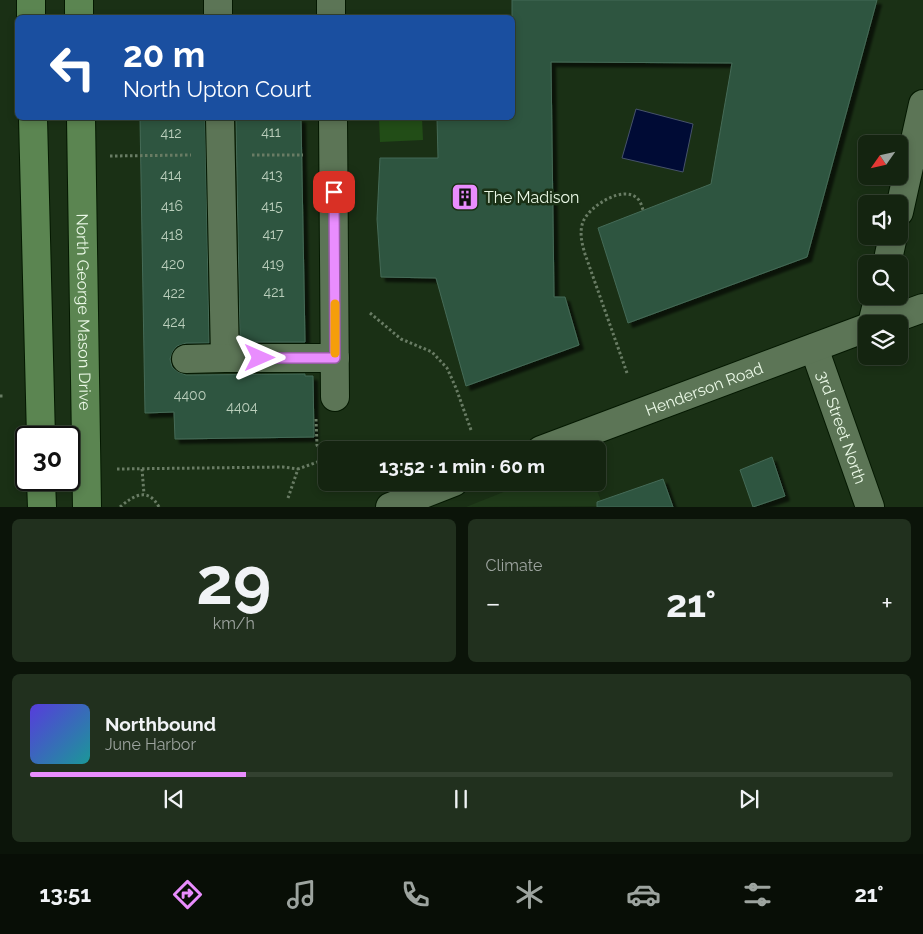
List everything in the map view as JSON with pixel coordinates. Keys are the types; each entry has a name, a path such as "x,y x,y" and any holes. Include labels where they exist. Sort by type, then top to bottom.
{"main road":[{"path":"31,0 31,15"},
{"path":"79,0 80,15"},
{"path":"33,120 41,426"},
{"name":"North George Mason Drive","path":"81,120 86,506"},
{"path":"42,491 42,506"}],"street":[{"path":"218,0 218,15"},
{"path":"331,0 331,15"},
{"path":"903,195 923,104"},
{"path":"220,120 224,358"},
{"path":"333,120 335,397"},
{"path":"904,315 923,308"},
{"name":"Henderson Road","path":"565,441 858,331"},
{"name":"3rd Street North","path":"814,348 870,506"},
{"path":"186,359 335,358"},
{"path":"390,506 430,491"}],"path":[{"path":"82,156 197,155"},
{"path":"245,156 311,155"},
{"path":"627,373 585,254 581,238 582,222 592,208 604,200 618,195 630,194 639,200 643,210"},
{"path":"370,312 401,338 432,352 447,368 471,430"},
{"path":"115,469 283,467 298,469 318,462"},
{"path":"142,469 144,494"},
{"path":"288,498 298,469"},
{"path":"120,506 133,497 144,494 155,499 160,506"}],"shaded area":[{"path":"379,120 422,120 423,140 380,142"},
{"path":"506,491 597,491 603,506 466,507"}],"water":[{"path":"636,109 693,124 683,172 622,158"}],"building":[{"name":"The Madison","path":"512,0 877,0 807,257 628,323 598,228 711,184 732,63 551,62 554,297 565,297 579,345 466,386 436,278 381,277 377,219 380,158 438,158 437,120 515,120 515,15 512,15"},
{"path":"140,120 205,120 209,343 186,343 177,346 170,359 172,367 186,375 305,374 305,376 313,376 314,437 175,439 174,412 145,413"},
{"path":"236,120 301,120 305,342 240,342"},
{"path":"772,457 785,496 753,507 740,470"},
{"path":"663,479 673,507 597,507 597,502"}],"slow traffic":[{"path":"335,304 335,353"}],"place":[{"name":"The Madison","path":"465,197"}],"route":[{"path":"260,358 335,358 334,192"}]}
